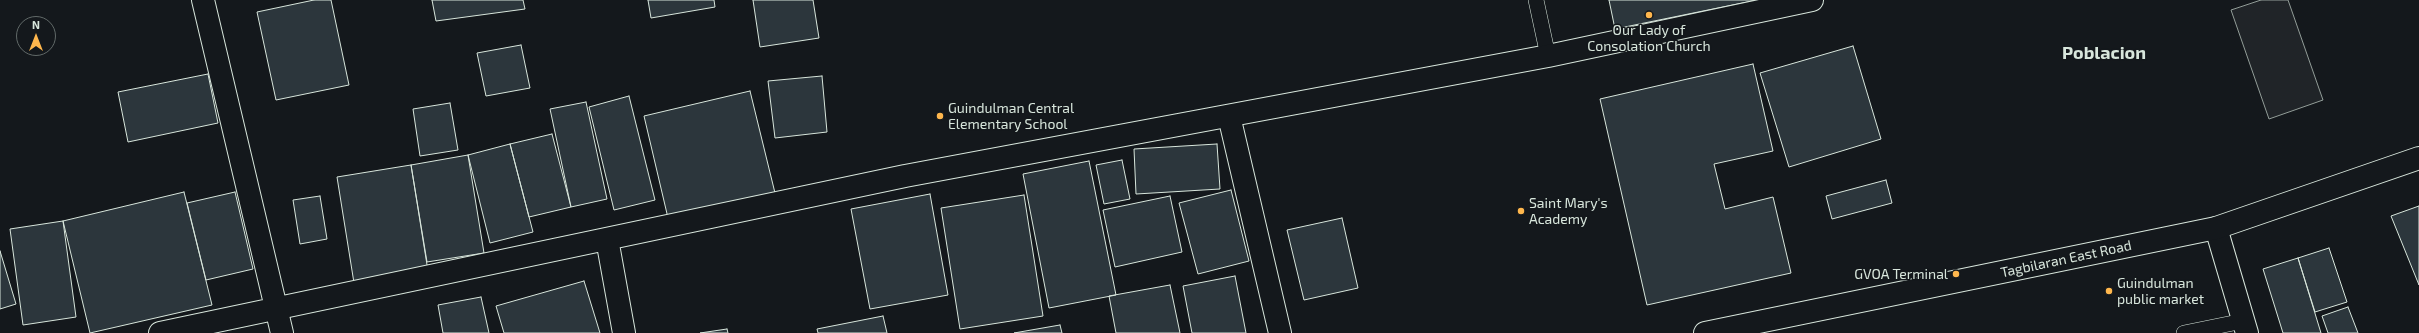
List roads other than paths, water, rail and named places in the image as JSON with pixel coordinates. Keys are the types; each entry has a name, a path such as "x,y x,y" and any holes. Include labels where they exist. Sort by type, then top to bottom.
{"street":[{"path":"203,0 278,308 282,333"},
{"path":"160,333 905,176 1548,56 1812,0"},
{"path":"1229,116 1280,333"},
{"name":"Tagbilaran East Road","path":"1705,333 2216,228 2419,158"},
{"path":"2216,228 2245,327"},
{"path":"607,239 624,333"}],"lane":[{"path":"1536,0 1548,56"},
{"path":"2184,333 2245,327"}],"place":[{"name":"Our Lady of Consolation Church","path":"1649,15"},
{"name":"Guindulman Central Elementary School","path":"940,116"},
{"name":"Saint Mary's Academy","path":"1521,211"},
{"name":"GVOA Terminal","path":"1956,274"},
{"name":"Guindulman public market","path":"2109,291"}],"district":[{"name":"Poblacion","path":"2104,53"}]}
